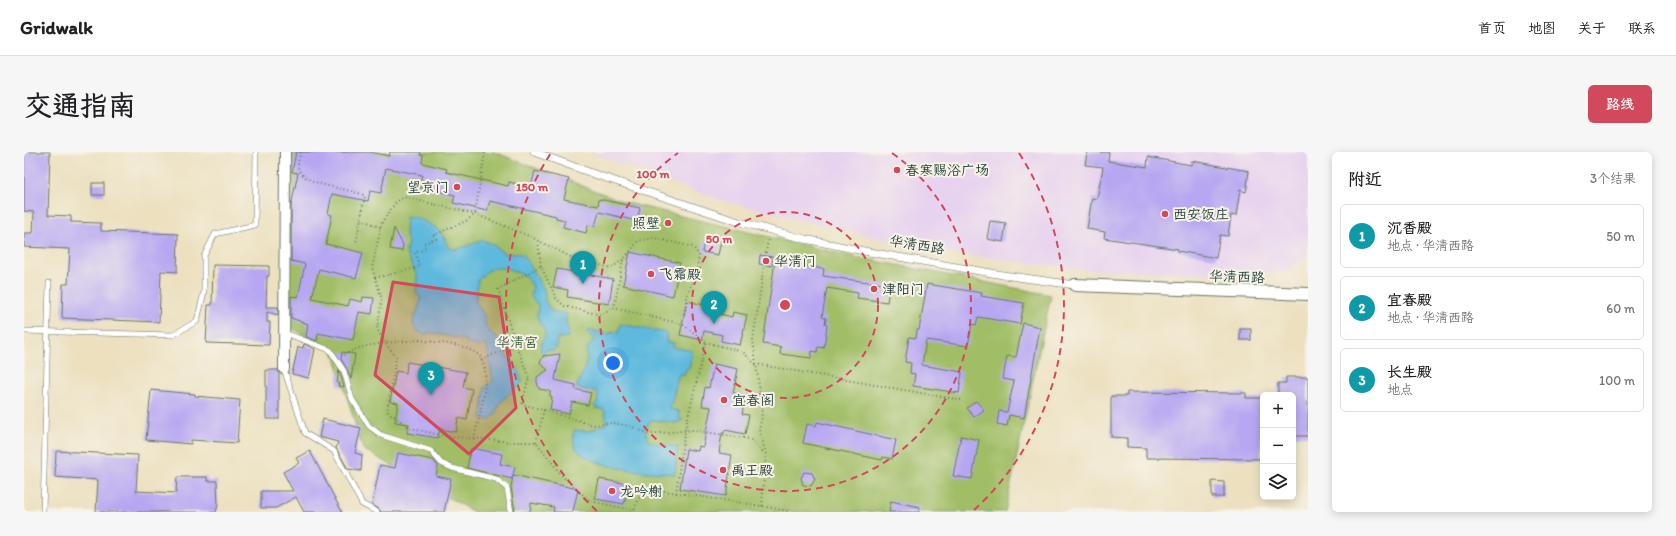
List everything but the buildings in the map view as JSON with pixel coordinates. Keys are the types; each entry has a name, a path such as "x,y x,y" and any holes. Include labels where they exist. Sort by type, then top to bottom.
{"street":[{"path":"284,369 285,152"},
{"name":"华清西路","path":"534,152 597,175 738,222 869,252 1003,275 1075,285 1308,294"}],"lane":[{"path":"24,330 173,335 196,321 204,292 204,256 214,234 255,225 256,152"},
{"path":"43,512 49,332 49,283"},
{"path":"285,333 330,350 344,372 352,399 369,426 380,435 431,451 441,463 452,468 496,479 507,488 511,512"},
{"path":"284,369 305,433 334,451 362,504 377,512"}],"path":[{"path":"300,152 298,165 301,173 307,179 320,184 358,192 365,196 356,243"},
{"path":"375,278 420,267 415,252 426,249 424,243 436,239 434,235 442,233 466,221 475,214 485,152"},
{"path":"536,442 511,442 448,437 410,428 387,411 396,357 385,343 377,329 382,299 372,268 382,222 396,202 404,197 475,214 571,257 611,268 624,259 638,242 654,238 693,247 699,255 697,268 686,297 682,324"},
{"path":"361,219 381,228"},
{"path":"762,506 766,454 759,429 762,410 753,340 770,230"},
{"path":"538,241 541,266 556,298 564,306 601,314 614,308 682,324 706,342 743,352 755,364 961,400"},
{"path":"614,308 624,259"},
{"path":"541,266 498,289 516,345 529,377 522,404 593,425 620,424 630,426 648,434 693,430 750,438 766,454"},
{"path":"343,355 361,347 419,340 452,344 477,354 484,364 485,386 474,438"},
{"path":"676,493 685,430 706,342"},
{"path":"481,360 516,345"},
{"path":"536,442 544,410"},
{"path":"536,442 563,476 590,501 634,510 639,497 645,492 658,490 791,512"}],"highlighted area":[{"path":"393,282 499,297 516,408 469,454 375,375"}],"shaded area":[{"path":"590,152 1308,152 1308,257 1285,271 1241,274 1085,270 933,251 723,201"}],"green space":[{"name":"华清宫","path":"288,152 494,152 627,203 845,255 1051,295 1005,512 474,512 363,449 333,351 288,326"}],"water":[{"path":"411,216 424,221 438,230 448,247 455,250 483,240 492,244 502,252 523,255 545,291 545,301 551,311 567,314 566,320 569,337 557,339 556,348 553,351 546,350 543,355 540,346 545,333 537,318 538,304 530,295 533,286 525,276 507,268 493,268 486,272 478,280 476,302 485,317 485,324 490,332 503,343 506,356 517,368 522,382 501,402 496,413 489,420 481,418 485,387 493,381 486,345 483,344 480,347 466,343 466,340 428,332 426,335 416,331 413,323 421,299 416,293 417,275 407,256 406,250 408,243 405,232 406,218"},
{"path":"620,324 667,333 666,342 674,343 673,347 693,351 689,369 686,369 684,376 679,374 670,409 679,411 679,417 683,420 675,423 651,420 645,429 649,442 678,447 675,474 613,467 590,459 580,453 575,446 574,430 589,431 607,423 604,410 596,408 594,405 597,402 598,392 576,388 587,360 587,348 593,341 593,336 589,335 588,330 610,334 611,331 618,333"}],"place":[{"name":"春寒赐浴广场","path":"897,170"},
{"name":"望京门","path":"457,187"},
{"name":"西安饭庄","path":"1165,214"},
{"name":"照壁","path":"668,223"},
{"name":"华清门","path":"766,261"},
{"name":"飞霜殿","path":"651,274"},
{"name":"沉香殿","path":"583,284"},
{"name":"津阳门","path":"874,289"},
{"name":"宜春殿","path":"714,324"},
{"name":"长生殿","path":"431,395"},
{"name":"宜春阁","path":"724,400"},
{"name":"禹王殿","path":"723,470"},
{"name":"龙吟榭","path":"612,491"}]}
